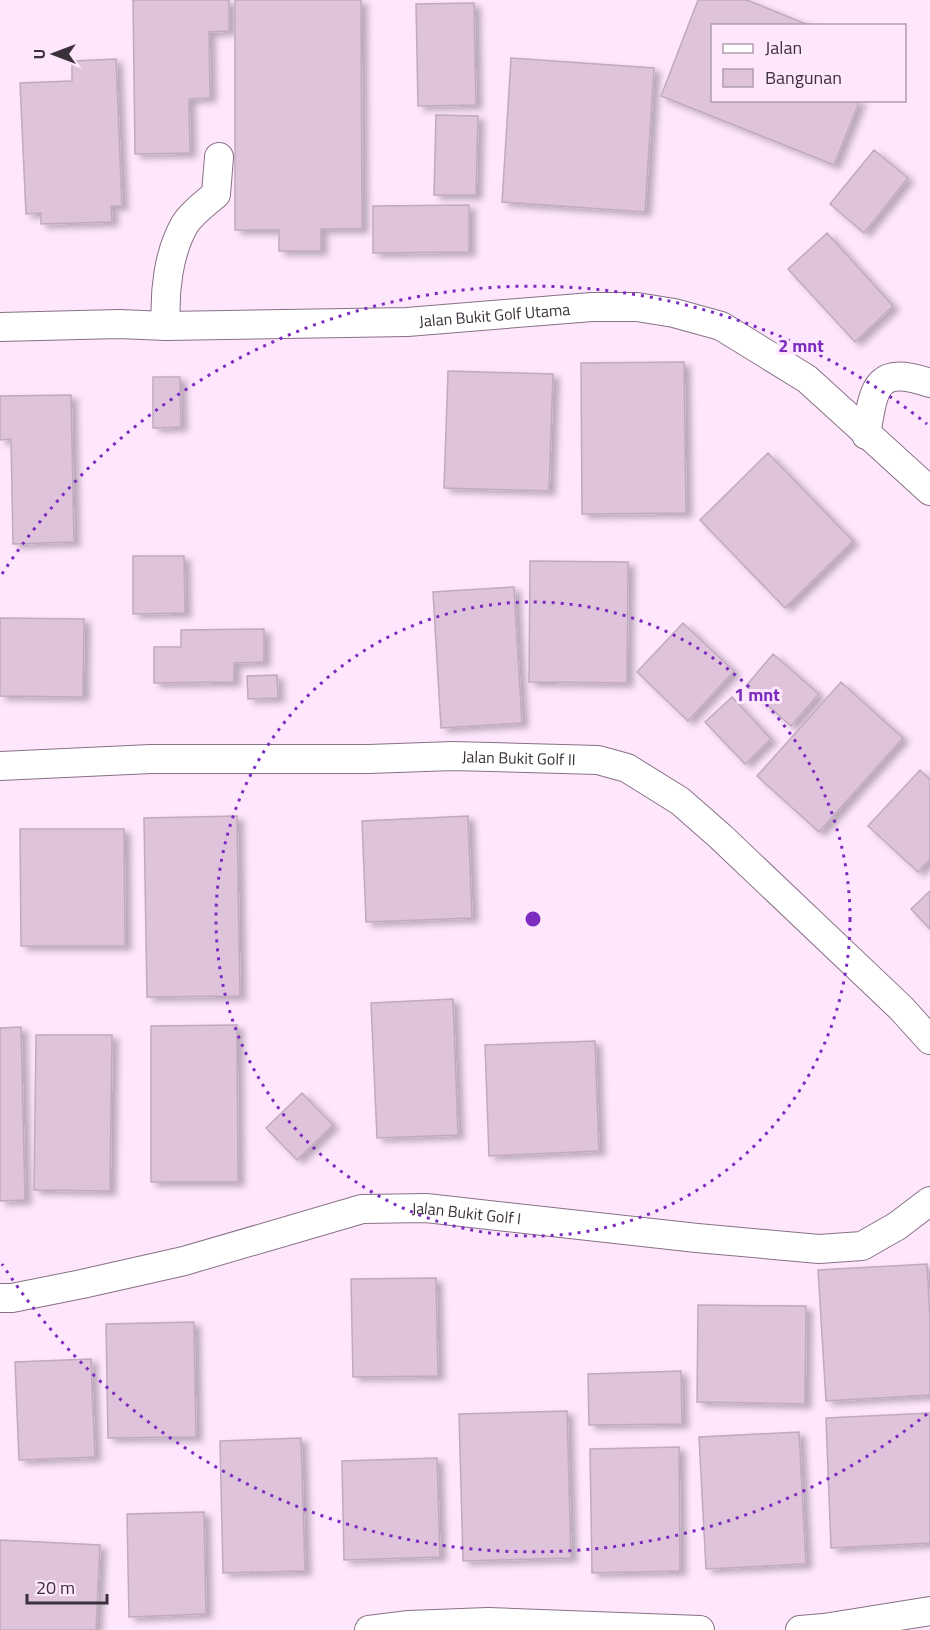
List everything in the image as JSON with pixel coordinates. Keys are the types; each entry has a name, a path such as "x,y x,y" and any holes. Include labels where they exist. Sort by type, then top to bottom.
{"street":[{"path":"166,326 165,304 174,249 186,222 216,194 219,157"},
{"name":"Jalan Bukit Golf Utama","path":"0,327 407,322 592,307 637,307 674,313 721,326 807,379 930,491"},
{"path":"866,435 873,393 880,382 890,377 906,377 930,383"},
{"name":"Jalan Bukit Golf II","path":"0,766 151,759 369,759 453,756 598,760 627,768 680,801 721,837 901,1008 930,1040"},
{"name":"Jalan Bukit Golf I","path":"0,1298 82,1284 184,1261 362,1209 426,1208 819,1249 862,1246 897,1226 930,1201"},
{"path":"800,1630 930,1611"},
{"path":"369,1630 409,1625 488,1622 700,1630"}],"building":[{"path":"133,0 229,0 229,31 209,32 210,98 189,99 190,153 135,154"},
{"path":"235,0 361,0 362,229 321,229 321,251 279,251 279,230 235,230"},
{"path":"698,0 747,0 806,24 711,24 711,102 859,102 834,165 661,96"},
{"path":"474,3 476,105 418,106 416,4"},
{"path":"511,58 654,68 645,212 502,202"},
{"path":"116,59 122,206 111,206 112,222 41,224 41,213 26,214 20,83 72,81 72,61"},
{"path":"436,115 478,116 476,195 434,195"},
{"path":"874,150 908,178 864,233 830,204"},
{"path":"469,205 469,252 373,253 373,206"},
{"path":"827,233 893,306 855,342 788,269"},
{"path":"684,362 686,513 582,514 581,363"},
{"path":"448,371 553,374 549,491 444,488"},
{"path":"153,377 180,377 181,427 153,428"},
{"path":"71,395 74,542 13,544 11,439 0,440 0,396"},
{"path":"768,453 853,541 785,608 700,520"},
{"path":"133,556 184,556 185,613 133,614"},
{"path":"530,561 628,562 627,683 529,682"},
{"path":"514,587 522,723 441,728 433,592"},
{"path":"0,618 84,619 83,697 0,696"},
{"path":"683,623 734,671 688,721 637,672"},
{"path":"264,629 264,662 234,663 234,682 154,683 154,647 181,647 181,630"},
{"path":"773,654 819,694 791,726 746,686"},
{"path":"277,675 278,698 248,699 247,676"},
{"path":"841,682 903,738 819,832 757,776"},
{"path":"732,697 771,739 745,764 705,722"},
{"path":"920,770 930,780 930,859 918,872 868,826"},
{"path":"237,816 240,996 147,997 144,818"},
{"path":"468,816 472,918 366,922 362,821"},
{"path":"20,829 124,829 125,946 21,946"},
{"path":"930,891 930,929 911,909"},
{"path":"453,999 458,1135 377,1138 371,1003"},
{"path":"237,1025 238,1182 151,1182 151,1026"},
{"path":"21,1027 25,1200 0,1201 0,1028"},
{"path":"36,1035 112,1035 110,1191 34,1190"},
{"path":"595,1041 599,1151 489,1156 485,1045"},
{"path":"302,1093 333,1125 297,1160 266,1128"},
{"path":"927,1264 930,1395 826,1401 818,1270"},
{"path":"436,1278 438,1376 353,1377 351,1279"},
{"path":"698,1305 806,1306 805,1404 697,1402"},
{"path":"194,1322 196,1437 108,1438 106,1324"},
{"path":"91,1359 95,1457 19,1460 15,1362"},
{"path":"681,1371 682,1424 589,1425 588,1374"},
{"path":"567,1411 571,1558 463,1561 459,1414"},
{"path":"930,1413 930,1543 831,1548 826,1418"},
{"path":"799,1432 806,1564 706,1569 699,1437"},
{"path":"301,1438 305,1571 223,1573 220,1441"},
{"path":"679,1447 680,1571 592,1573 590,1449"},
{"path":"437,1458 440,1557 344,1560 342,1461"},
{"path":"204,1512 206,1614 129,1617 127,1514"},
{"path":"0,1540 100,1545 96,1630 0,1630"}]}
